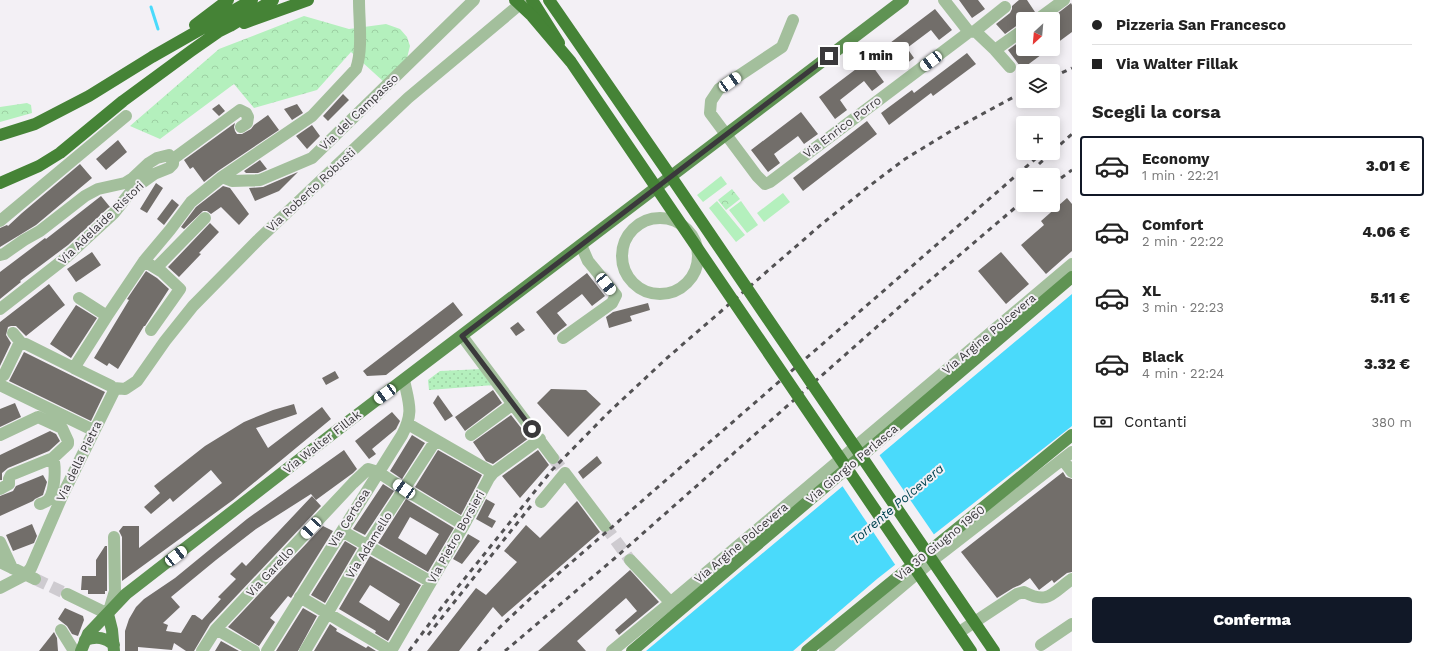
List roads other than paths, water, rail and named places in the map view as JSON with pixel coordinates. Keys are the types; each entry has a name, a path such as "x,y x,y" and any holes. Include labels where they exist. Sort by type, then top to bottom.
{"highway":[{"path":"152,57 228,0"},
{"path":"0,135 35,124 89,96 152,57 252,0"},
{"path":"0,183 39,166 60,153 150,80 218,32 273,0"},
{"path":"230,26 254,20 308,0"},
{"path":"515,0 532,16 571,62"},
{"path":"532,0 571,62 971,651"},
{"path":"549,0 994,651"}],"main road":[{"name":"Via Walter Fillak","path":"83,646 95,626 126,594 349,421 903,0"},
{"name":"Via Giorgio Perlasca","path":"632,651 675,607 1072,277"},
{"name":"Via 30 Giugno 1960","path":"807,651 1072,435"},
{"path":"108,614 114,648"},
{"path":"83,646 91,638 102,638 108,640 114,648"}],"street":[{"path":"74,368 144,261 170,230 190,202 222,177 312,116 356,68 359,61 359,0"},
{"name":"Via del Campasso","path":"222,177 232,181 260,180 312,158 474,0"},
{"name":"Via Roberto Robusti","path":"114,389 125,389 137,381 164,341 193,306 258,240 408,98 525,0"},
{"path":"944,0 972,32 995,50 1010,67"},
{"path":"1048,12 1064,0"},
{"path":"972,32 1005,7"},
{"path":"726,135 710,114 711,101 719,89 782,47 793,20"},
{"name":"Via Enrico Porro","path":"726,135 760,179 765,184 770,182 972,32"},
{"path":"995,50 1016,35"},
{"path":"173,159 240,110 248,116 246,123 241,127"},
{"path":"0,220 126,116"},
{"name":"Via Adelaide Ristori","path":"0,255 4,254 40,231 85,196 98,190 129,181 157,158 169,155 173,159 173,164 168,168 154,174 133,189 114,213 63,260 0,309"},
{"name":"Via Adelaide Ristori","path":"24,240 78,193 95,184"},
{"path":"156,268 205,218"},
{"path":"652,219 664,219 676,222 686,229 693,238 697,249 698,261 688,282 678,290 667,294 655,294 644,291 632,282 622,264 622,252 625,240 641,223 652,219"},
{"path":"563,338 612,303 616,296 588,261 582,245"},
{"path":"144,261 156,268 180,289 151,330"},
{"name":"Via Argine Polcevera","path":"612,651 675,607 1072,264"},
{"path":"79,298 107,316"},
{"path":"13,333 22,344 26,344 111,386 114,389"},
{"path":"462,336 554,458"},
{"path":"4,487 10,483 9,479 11,475 53,458 66,447 68,442 62,428 2,380 18,346 22,344"},
{"name":"Via Certosa","path":"267,651 408,424 410,407 404,380"},
{"name":"Via della Pietra","path":"30,577 31,568 63,494 114,389"},
{"path":"0,393 39,411 94,430"},
{"path":"474,436 516,407"},
{"path":"0,435 39,411"},
{"path":"408,424 493,473"},
{"name":"Via Adamello","path":"305,651 367,546 436,440"},
{"name":"Via Pietro Borsieri","path":"391,651 464,525 489,478 493,473 540,440"},
{"path":"825,651 938,556 1067,456 1072,472"},
{"path":"40,504 48,500 53,492 55,463 53,458"},
{"name":"Via Garello","path":"202,651 216,629 353,483 368,469 378,472"},
{"path":"378,472 464,525"},
{"path":"541,502 565,473 605,526"},
{"path":"342,531 431,582"},
{"path":"67,594 108,614 114,591 114,536"},
{"path":"0,542 12,568"},
{"path":"630,560 675,607"},
{"path":"0,562 30,577"},
{"path":"0,588 30,577"},
{"path":"964,628 1017,594 1024,592 1042,598 1050,597 1072,579"},
{"path":"300,597 391,651"},
{"path":"1041,645 1072,624"},
{"path":"216,629 254,651"},
{"path":"61,630 74,651"}],"water":[{"name":"Torrente Polcevera","path":"1072,294 1072,426 877,579 793,651 646,651"}],"waterway":[{"path":"151,7 158,29"}],"tunnel":[{"path":"553,458 565,473"},
{"path":"605,526 630,560"},
{"path":"35,579 67,594"}],"railway":[{"path":"1060,74 1072,68"},
{"path":"409,651 445,603 552,470 608,413 667,358 823,223 905,159 951,131 1016,96"},
{"path":"1060,145 1072,134"},
{"path":"478,651 498,629 535,594 1034,160"},
{"path":"1039,164 1043,160"},
{"path":"1060,179 1072,170"},
{"path":"505,651 615,558 922,287 1016,207"},
{"path":"428,635 534,502"}]}
